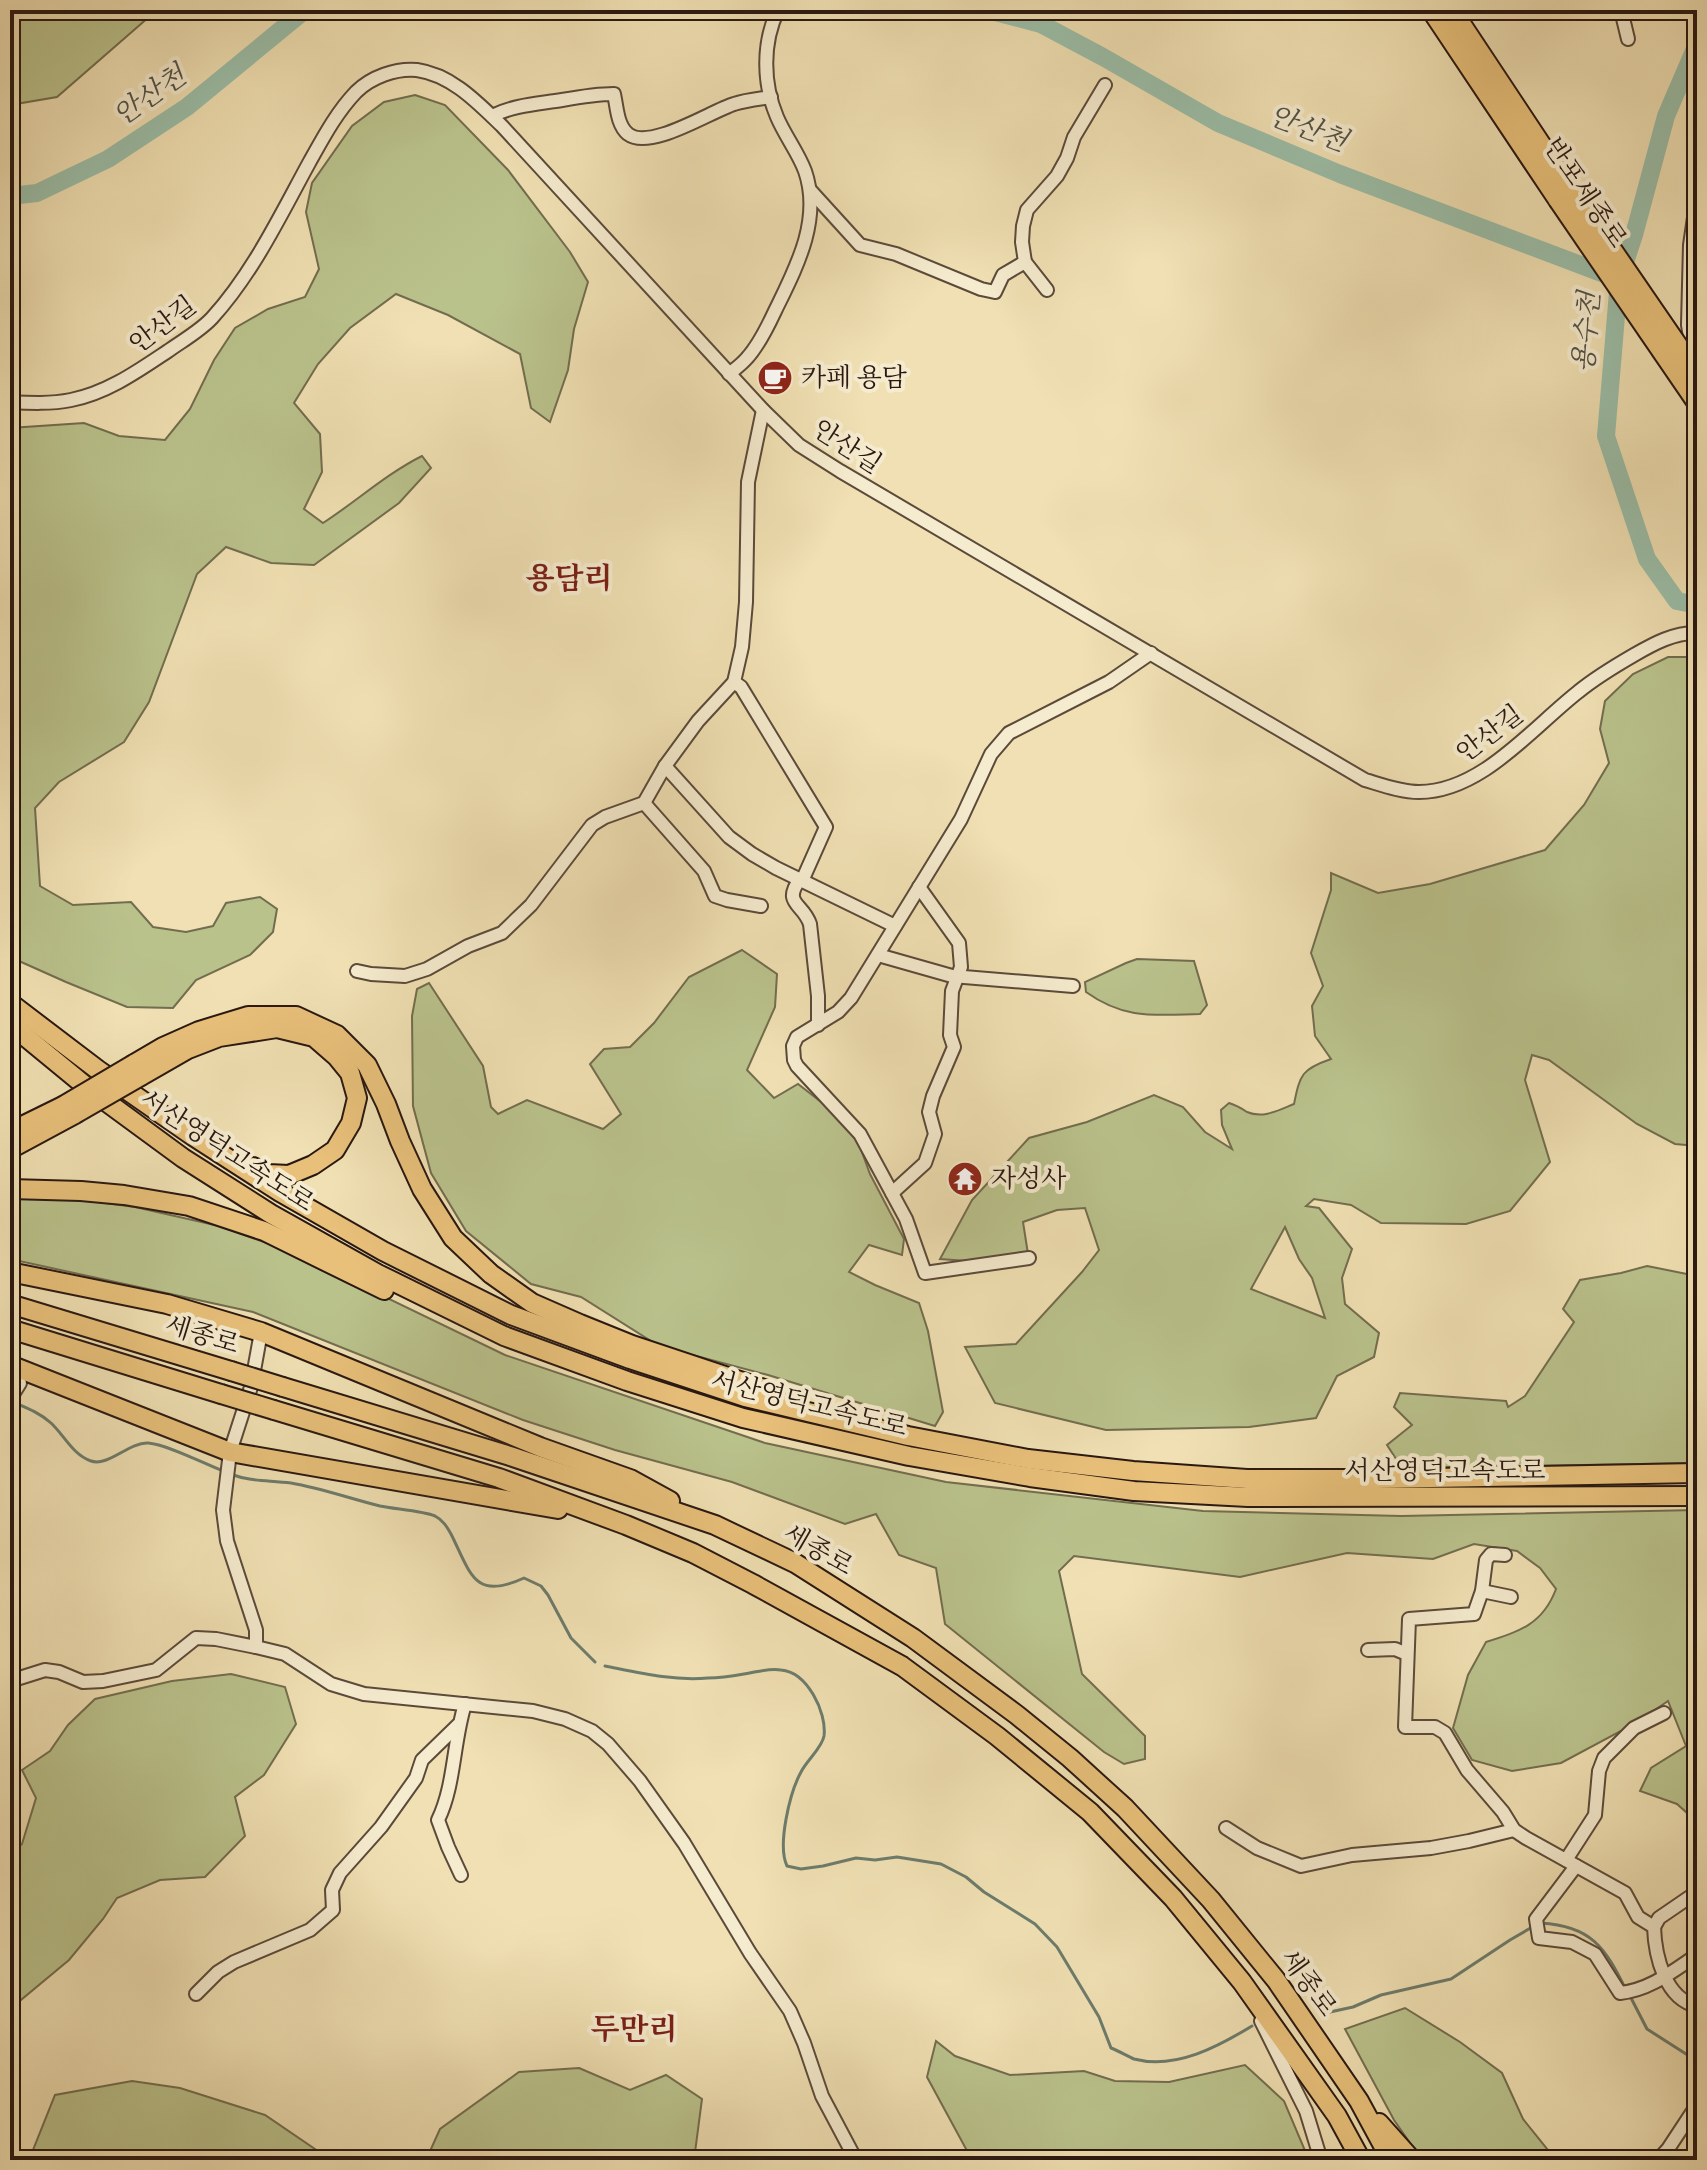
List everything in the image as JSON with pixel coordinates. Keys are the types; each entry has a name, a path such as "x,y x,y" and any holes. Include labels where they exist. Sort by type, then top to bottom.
{"highway":[{"name":"반포세종로","path":"1431,10 1697,373"},
{"name":"반포세종로","path":"1452,10 1697,403"},
{"name":"서산영덕고속도로","path":"10,1003 98,1070 193,1136 280,1192 383,1251 511,1315 745,1397 908,1436 1028,1459 1133,1471 1247,1479 1697,1473"},
{"path":"137,1070 163,1047 199,1031 248,1016 296,1016 337,1035 367,1065 422,1189 453,1238 501,1281 532,1303 632,1345 908,1436"},
{"name":"서산영덕고속도로","path":"10,1024 89,1089 183,1158 271,1214 378,1274 504,1336 627,1381 743,1418 909,1456 1134,1491 1248,1497 1697,1496"},
{"path":"10,1149 25,1143 69,1110 137,1070 219,1037 277,1028 314,1037 350,1073 357,1098 351,1123 335,1150 313,1165 289,1175 268,1174 193,1136"},
{"path":"10,1132 69,1110"},
{"path":"10,1189 110,1193 189,1206 264,1231 376,1287 504,1336"},
{"path":"10,1272 167,1304 261,1332 540,1447 630,1479 715,1525"},
{"name":"세종로","path":"10,1304 510,1456 715,1525 795,1563 913,1638 1017,1715 1125,1808 1211,1900 1276,1980 1359,2101 1391,2160"},
{"name":"세종로","path":"10,1329 499,1478 626,1525 741,1577 902,1666 1090,1812 1173,1898 1242,1982 1337,2116 1361,2160"},
{"path":"10,1365 230,1459 469,1492 626,1525"},
{"path":"1359,2101 1412,2160"}],"street":[{"path":"729,374 748,358 767,328 794,272 807,234 811,209 805,170 777,117 767,87 768,42 778,10"},
{"path":"1621,10 1628,39"},
{"name":"안산길","path":"10,402 46,403 97,393 129,377 209,321 257,255 336,115 358,90 380,76 416,70 437,75 469,94 492,116 729,374 799,445 1365,780 1418,792 1442,789 1465,781 1487,770 1580,691 1616,665 1682,633 1697,633"},
{"path":"1047,290 1025,262 1022,242 1027,210 1057,176 1074,137 1105,85"},
{"path":"492,116 522,106 614,94 620,124 627,134 650,138 730,105 771,97"},
{"path":"810,190 860,245 896,254 981,289 995,292 1003,275 1025,262"},
{"path":"1697,197 1690,245 1688,325 1695,369 1694,428 1697,435"},
{"path":"357,971 405,976 427,969 468,946 502,933 531,905 592,825 644,803 665,766 698,721 734,682 742,647 746,602 748,482 763,410"},
{"path":"1029,1258 925,1273 906,1219 860,1134 797,1066 793,1046 797,1037 838,1012 851,998 961,819 991,754 1009,733 1109,682 1151,653"},
{"path":"734,682 741,687 826,827 792,895 810,924 818,1025"},
{"path":"665,766 729,837 752,854 895,926"},
{"path":"644,803 704,871 715,896 761,906"},
{"path":"892,1193 925,1163 935,1134 929,1112 933,1096 954,1047 950,1035 952,991 961,967 959,943 919,887"},
{"path":"878,955 957,976 1073,986"},
{"path":"256,1647 256,1630 227,1541 223,1510 230,1459 251,1387 261,1332"},
{"path":"10,1399 20,1383"},
{"path":"1505,1555 1491,1554 1486,1560 1482,1591 1474,1614 1409,1619 1405,1727 1435,1727 1445,1733 1467,1770 1503,1812 1514,1830 1625,1893 1638,1917 1654,1927"},
{"path":"1482,1591 1511,1597"},
{"path":"10,1681 45,1670 83,1682 103,1681 156,1670 196,1638 216,1639 285,1654 331,1684 364,1694 533,1711 565,1719 592,1731 640,1781 684,1843 750,1953 790,2011 822,2096 856,2160"},
{"path":"1368,1650 1395,1649 1407,1654"},
{"path":"461,1875 438,1820 446,1805 458,1725 465,1704"},
{"path":"1664,1713 1634,1728 1604,1758 1599,1771 1595,1815 1571,1863 1536,1919 1539,1938 1572,1942 1595,1954 1627,1992 1666,1977 1697,1955"},
{"path":"196,1994 218,1972 234,1962 310,1930 333,1910 332,1890 340,1873 381,1827 416,1778 422,1760 458,1725"},
{"path":"1226,1828 1257,1848 1301,1866 1352,1855 1431,1848 1514,1830"},
{"path":"1697,1892 1659,1918 1654,1927 1659,1959 1671,1989 1686,2004 1697,2006"},
{"path":"1242,1982 1306,2111 1321,2160"},
{"path":"1658,2160 1697,2105"}],"green space":[{"path":"10,10 157,10 57,97 10,105"},
{"path":"415,95 445,105 508,170 570,252 588,282 574,329 568,370 550,422 531,408 520,354 448,315 396,294 350,328 318,364 294,403 320,434 322,472 304,509 323,523 422,456 431,468 399,503 314,565 271,563 226,547 197,574 149,702 124,742 59,782 35,808 40,886 73,905 131,902 153,927 186,932 213,926 226,903 260,897 277,909 273,932 250,955 196,980 173,1008 127,1007 10,957 10,428 84,423 119,436 165,440 190,409 214,360 235,328 268,309 305,297 319,269 306,212 312,183 352,126 384,102"},
{"path":"1668,657 1697,657 1697,1146 1675,1144 1637,1124 1549,1060 1532,1055 1525,1080 1550,1162 1510,1211 1466,1224 1381,1223 1351,1205 1314,1199 1306,1206 1319,1208 1352,1249 1342,1278 1345,1304 1379,1333 1374,1357 1337,1376 1316,1418 1249,1427 1106,1430 995,1403 965,1347 1016,1344 1099,1250 1085,1208 1057,1210 1023,1222 1028,1254 968,1261 940,1259 972,1200 1029,1138 1087,1122 1154,1095 1183,1107 1205,1132 1232,1149 1222,1125 1221,1110 1229,1103 1259,1115 1294,1104 1304,1074 1331,1059 1315,1036 1312,1006 1323,986 1311,953 1331,890 1331,873 1378,893 1430,884 1545,850 1584,805 1609,763 1600,729 1605,701 1633,674","holes":["1285,1227 1299,1259 1312,1278 1325,1318 1251,1289"]},
{"path":"742,950 777,974 775,1007 747,1070 774,1098 798,1084 834,1112 859,1144 870,1174 904,1239 902,1255 869,1245 849,1272 919,1303 928,1331 943,1412 935,1426 768,1375 659,1346 581,1297 531,1284 466,1231 431,1173 413,1106 412,1016 417,989 429,983 483,1066 491,1107 498,1114 527,1100 603,1129 621,1114 590,1064 604,1049 630,1047 654,1023 689,977"},
{"path":"1137,959 1194,961 1207,1005 1200,1014 1141,1014 1114,1007 1086,992 1085,982"},
{"path":"52,1196 135,1207 219,1226 292,1252 505,1355 765,1443 946,1482 1203,1511 1401,1516 1697,1510 1697,1822 1677,1804 1640,1791 1651,1768 1686,1746 1668,1701 1636,1723 1561,1763 1512,1771 1472,1760 1453,1728 1468,1675 1486,1642 1537,1619 1556,1589 1540,1568 1517,1551 1474,1544 1433,1559 1347,1553 1240,1577 1074,1556 1059,1571 1082,1674 1145,1736 1145,1759 1124,1764 1104,1752 945,1624 936,1568 899,1555 876,1514 845,1524 732,1482 615,1450 523,1420 253,1312 10,1259 10,1197"},
{"path":"1647,1266 1697,1276 1697,1463 1402,1468 1387,1445 1412,1425 1394,1407 1400,1393 1506,1401 1508,1407 1525,1396 1574,1322 1563,1309 1580,1280"},
{"path":"231,1674 285,1687 296,1724 264,1775 235,1797 245,1836 205,1877 160,1880 117,1898 69,1960 10,2009 10,1854 22,1844 36,1798 22,1770 50,1751 68,1725 95,1699 172,1681"},
{"path":"1405,2008 1502,2073 1523,2119 1556,2160 1422,2160 1394,2120 1345,2029"},
{"path":"936,2041 955,2056 1010,2075 1084,2071 1115,2081 1169,2082 1245,2065 1284,2101 1309,2160 972,2160 927,2077"},
{"path":"579,2068 630,2090 666,2075 702,2099 694,2160 426,2160 440,2129 519,2072"},
{"path":"132,2081 180,2088 265,2115 331,2160 29,2160 55,2095"}],"waterway":[{"name":"안산천","path":"10,196 37,193 108,159 187,107 305,10"},
{"name":"안산천","path":"987,10 1041,24 1218,123 1340,174 1615,278"},
{"name":"용수천","path":"1697,44 1666,116 1619,280 1606,436 1647,559 1677,601 1697,605"},
{"path":"13,1402 47,1419 74,1450 91,1461 104,1461 133,1446 148,1443 175,1450 223,1471"},
{"path":"230,1474 253,1480 302,1485 380,1506 435,1516 448,1529 476,1580 494,1586 524,1578 541,1586 571,1638 595,1662"},
{"path":"605,1666 656,1676 695,1679 772,1670 790,1672 799,1678 819,1705 824,1736 801,1772 789,1805 783,1845 787,1866 801,1869 856,1858 875,1860 897,1857 941,1864 966,1877 1035,1924 1057,1947 1099,2017 1111,2048 1134,2059 1150,2062 1181,2059 1211,2048 1252,2026"},
{"path":"1541,1923 1584,1934 1603,1951 1626,1990"},
{"path":"1330,2012 1353,2007 1381,1995 1451,1979 1534,1926"},
{"path":"1630,1996 1647,2029 1697,2061"}],"place":[{"name":"카페 용담","path":"775,378"},
{"name":"자성사","path":"965,1179"}],"district":[{"name":"용담리","path":"569,579"},
{"name":"두만리","path":"634,2030"}]}
